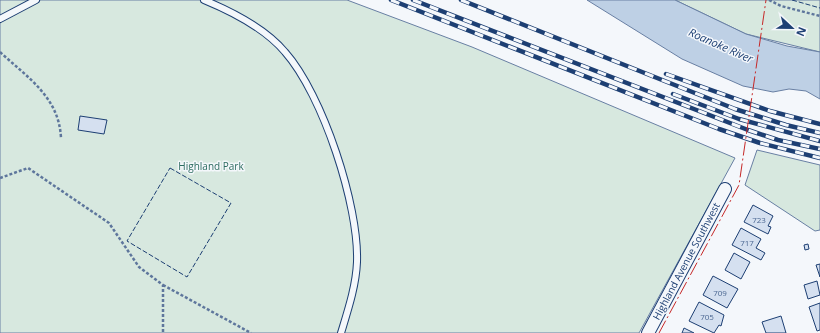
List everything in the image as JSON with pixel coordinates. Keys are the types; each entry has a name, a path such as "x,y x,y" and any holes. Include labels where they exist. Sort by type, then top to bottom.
{"street":[{"name":"Highland Avenue Southwest","path":"648,333 725,189"}],"lane":[{"path":"0,19 36,0"},
{"path":"204,0 247,22 270,38 285,51 297,67 322,116 341,166 350,199 356,233 357,262 354,285 341,333"}],"path":[{"path":"769,0 780,6 820,16"},
{"path":"0,52 45,94 53,105 58,118 61,138"},
{"path":"0,178 28,168 109,223 139,267 163,285 251,333"},
{"path":"163,285 163,333"}],"green space":[{"name":"Highland Park","path":"0,0 347,0 472,47 735,158 639,333 0,333"},
{"path":"675,0 820,0 820,52 746,34"},
{"path":"757,150 820,165 820,230 815,231 745,185"}],"water":[{"name":"Roanoke River","path":"587,0 675,0 746,34 787,46 820,52 820,99 806,91 789,89 773,92 743,86 682,59"}],"building":[{"path":"80,116 107,120 104,134 78,130"},
{"path":"753,205 773,216 768,226 771,227 768,234 744,222"},
{"path":"741,228 761,239 756,248 765,253 761,260 732,245"},
{"path":"808,244 809,249 805,250 804,245"},
{"path":"734,253 750,262 741,279 725,270"},
{"path":"820,264 820,277 816,265"},
{"path":"713,276 738,289 727,308 703,295"},
{"path":"817,281 820,295 808,299 804,285"},
{"path":"699,302 724,315 721,326 719,325 714,333 689,321"},
{"path":"820,303 820,330 817,331 809,307"},
{"path":"781,316 786,333 766,333 762,322"},
{"path":"684,328 694,333 682,333"}],"railway":[{"path":"391,0 719,129 760,143 820,158"},
{"path":"413,0 748,130 778,140 820,149"},
{"path":"461,0 735,109 786,125 820,133"},
{"path":"666,74 770,111 820,124"},
{"path":"673,94 739,119 820,141"}],"fence":[{"path":"792,0 820,8"},
{"path":"170,168 231,203 187,277 127,241 170,168"}],"power":[{"path":"659,333 739,185 766,0"}]}
